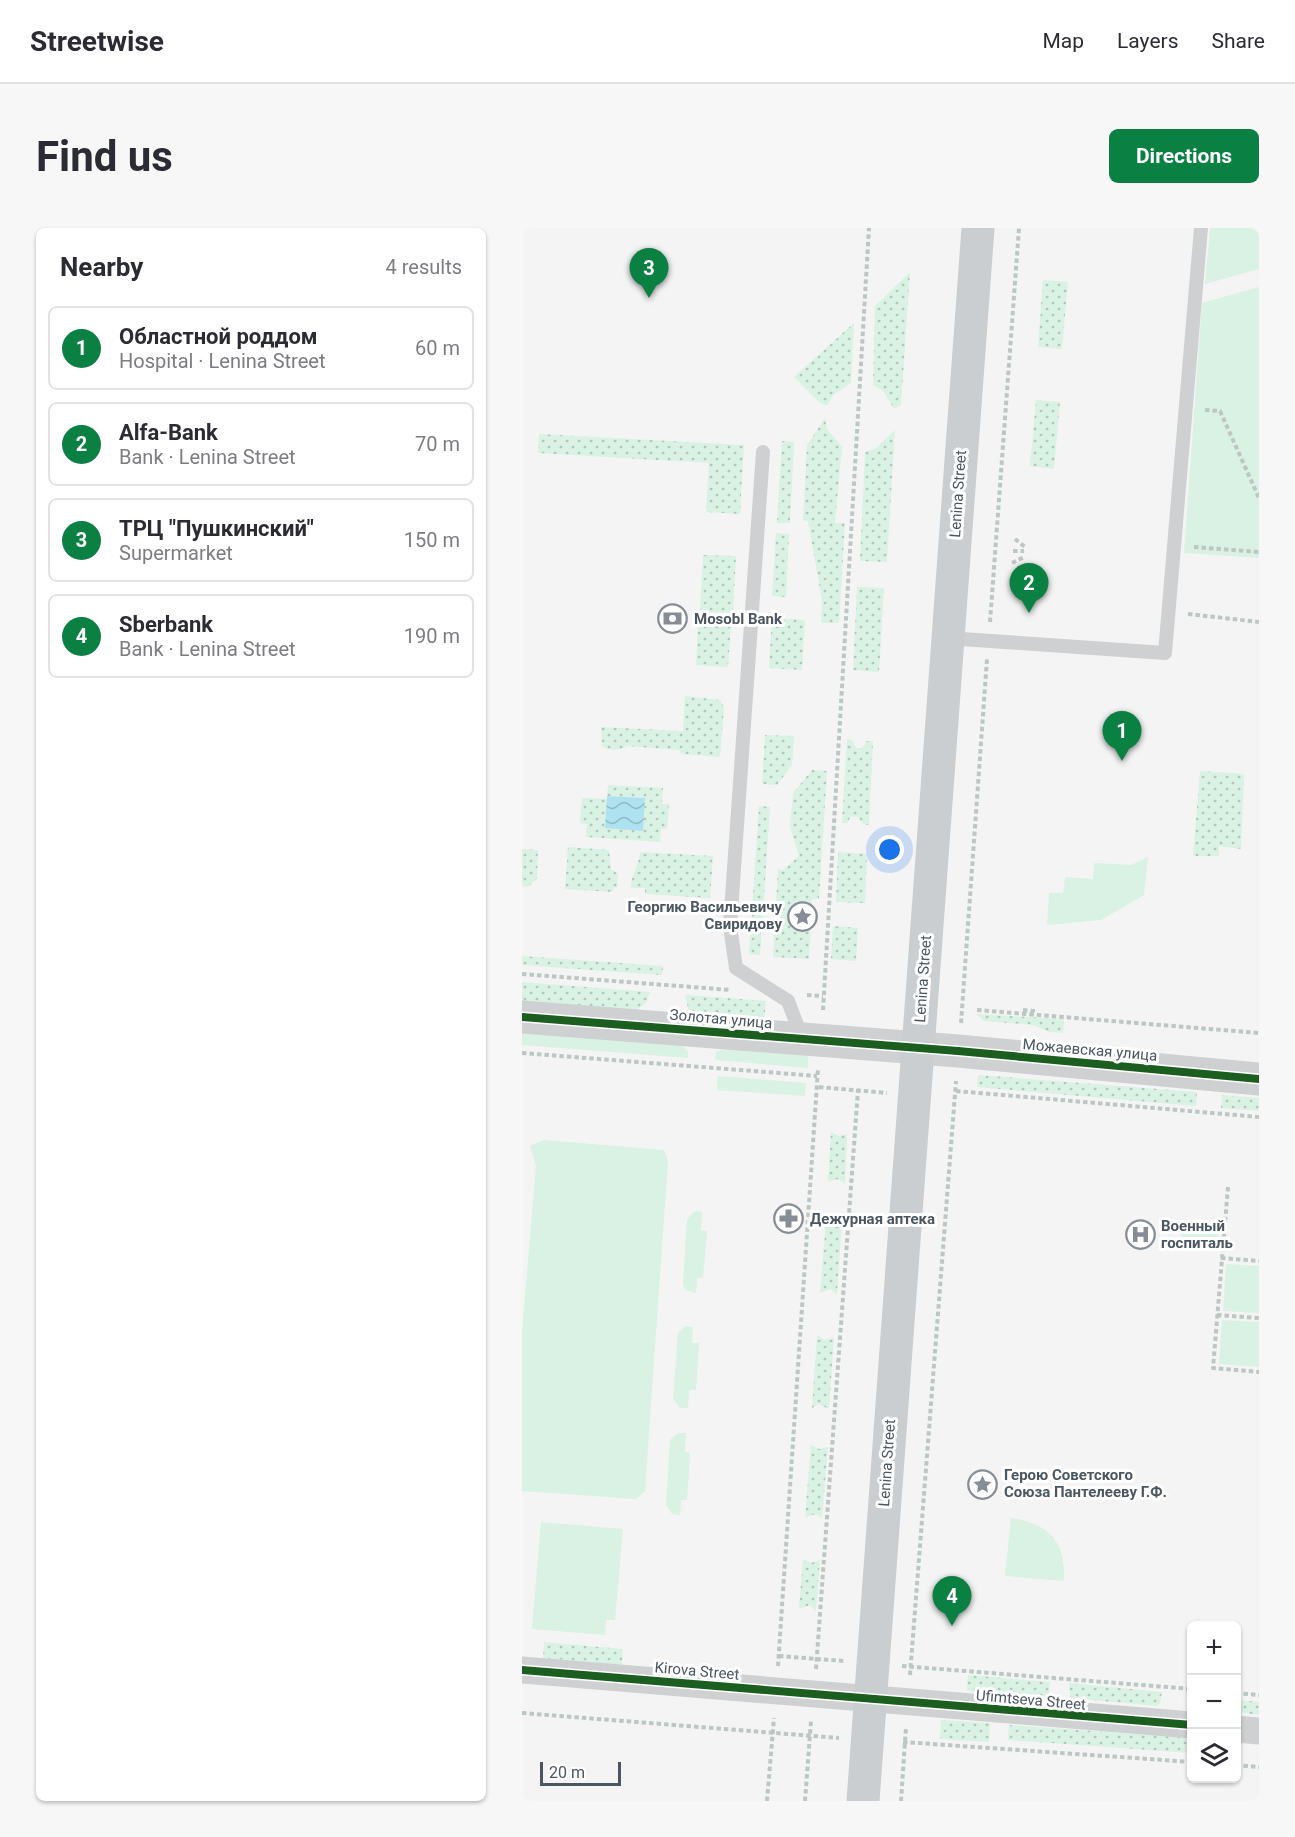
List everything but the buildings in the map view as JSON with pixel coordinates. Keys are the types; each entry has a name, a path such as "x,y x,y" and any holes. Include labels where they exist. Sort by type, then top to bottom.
{"main road":[{"name":"Lenina Street","path":"863,1801 978,228"}],"street":[{"name":"Золотая улица","path":"522,1017 918,1049"},
{"name":"Можаевская улица","path":"918,1049 1259,1079"},
{"name":"Kirova Street","path":"522,1670 869,1699"},
{"name":"Ufimtseva Street","path":"869,1699 1187,1725"},
{"path":"1241,1729 1259,1731"}],"lane":[{"path":"947,638 1165,653 1201,228"},
{"path":"763,452 730,926 736,968 789,1001 803,1040"}],"path":[{"path":"1186,408 1220,411 1259,498"},
{"path":"1015,539 1024,552"},
{"path":"1174,546 1259,552"},
{"path":"1013,551 1024,552"},
{"path":"1012,563 1024,552"},
{"path":"1181,613 1259,622"},
{"path":"522,974 824,996"},
{"path":"1023,1010 1032,1011 1033,1007"},
{"path":"978,1010 1259,1033"},
{"path":"901,1801 958,1051"},
{"path":"522,1053 817,1076"},
{"path":"805,1801 858,1090"},
{"path":"956,1091 1259,1117"},
{"path":"1228,1187 1213,1368 1259,1371"},
{"path":"1221,1258 1259,1261"},
{"path":"1217,1315 1259,1318"},
{"path":"779,1656 1187,1689"},
{"path":"1241,1693 1259,1695"},
{"path":"1241,1765 1259,1767"}],"green space":[{"path":"1210,228 1259,228 1259,269 1205,284"},
{"path":"910,272 901,405 894,409 883,391 873,385 875,306"},
{"path":"1043,280 1068,282 1062,349 1038,347"},
{"path":"1259,287 1259,558 1184,553 1202,303"},
{"path":"854,323 851,383 833,395 827,406 819,402 794,377"},
{"path":"1036,400 1060,402 1054,469 1030,466"},
{"path":"825,418 827,429 842,447 835,523 845,523 839,623 821,623 822,601 808,521 803,520 807,445"},
{"path":"895,430 887,562 860,561 865,452 876,448"},
{"path":"539,434 744,445 740,514 706,512 709,463 538,453"},
{"path":"782,441 794,442 790,523 777,523"},
{"path":"776,533 789,534 786,597 772,596"},
{"path":"703,555 736,556 733,613 700,612"},
{"path":"857,587 884,588 879,672 853,670"},
{"path":"772,618 805,620 802,670 769,668"},
{"path":"698,624 731,626 728,667 696,665"},
{"path":"685,696 720,700 724,708 720,757 682,754 679,750 627,746 614,750 602,746 601,727 683,731"},
{"path":"765,735 794,736 792,765 777,785 762,784"},
{"path":"847,739 852,740 856,748 862,748 867,741 873,741 869,825 863,824 858,817 851,816 847,823 842,823"},
{"path":"812,770 827,771 819,899 812,899 809,959 773,957 778,869 783,870 799,856 790,827 793,793"},
{"path":"1200,771 1244,774 1241,849 1219,846 1219,856 1193,856"},
{"path":"608,785 663,788 662,804 669,804 667,829 661,829 660,842 586,837 587,824 580,823 582,798 607,799 605,828 645,798 607,796"},
{"path":"759,806 770,807 760,955 749,954"},
{"path":"568,847 609,850 611,869 618,874 617,888 614,887 613,892 565,889"},
{"path":"522,849 538,850 537,878 528,887 522,886"},
{"path":"640,852 713,856 710,898 645,894 645,888 631,888"},
{"path":"838,852 867,854 865,903 836,902"},
{"path":"1148,857 1144,895 1101,920 1047,925 1049,893 1063,893 1065,877 1093,879 1094,863 1131,865"},
{"path":"833,926 858,928 856,961 831,959"},
{"path":"522,956 663,966 662,975 522,965"},
{"path":"522,982 650,992 646,1003 635,1011 522,1002"},
{"path":"685,995 766,1001 764,1022 697,1017 688,1008"},
{"path":"976,1014 1064,1019 1063,1033 1049,1032 1033,1025 984,1021"},
{"path":"522,1033 681,1045 688,1051 688,1058 522,1045"},
{"path":"723,1049 808,1055 808,1068 715,1060 716,1052"},
{"path":"978,1075 1197,1092 1196,1106 977,1087"},
{"path":"718,1076 806,1083 805,1096 717,1090"},
{"path":"1222,1095 1259,1098 1259,1111 1221,1108"},
{"path":"831,1132 839,1136 847,1134 845,1184 838,1179 828,1182"},
{"path":"544,1140 664,1150 668,1161 645,1491 636,1499 522,1491 522,1331 536,1166 530,1146"},
{"path":"695,1211 702,1212 701,1230 707,1231 703,1278 697,1278 696,1293 685,1290 683,1284 687,1219"},
{"path":"826,1221 833,1225 842,1222 837,1295 831,1289 820,1293"},
{"path":"1182,1224 1219,1227 1217,1251 1181,1248"},
{"path":"1226,1264 1259,1266 1259,1313 1223,1311"},
{"path":"1222,1320 1259,1322 1259,1367 1219,1364"},
{"path":"685,1326 693,1327 692,1343 699,1343 696,1390 689,1390 688,1408 680,1408 673,1399 678,1333"},
{"path":"817,1335 825,1340 834,1337 829,1409 818,1404 812,1408"},
{"path":"678,1433 686,1433 685,1452 690,1453 687,1500 681,1500 680,1515 672,1514 666,1505 670,1440"},
{"path":"811,1445 819,1449 828,1447 822,1518 816,1514 805,1517"},
{"path":"1011,1518 1036,1525 1053,1537 1062,1556 1064,1581 1005,1576"},
{"path":"541,1522 623,1529 615,1620 606,1620 605,1635 532,1629"},
{"path":"803,1559 811,1563 820,1560 816,1611 810,1605 799,1609"},
{"path":"544,1642 623,1649 622,1665 543,1658"},
{"path":"968,1675 1050,1682 1049,1694 1043,1698 967,1691"},
{"path":"1069,1683 1162,1692 1160,1703 1157,1706 1070,1698"},
{"path":"1241,1700 1259,1702 1259,1715 1241,1713"},
{"path":"941,1720 990,1723 989,1742 940,1739"},
{"path":"1009,1725 1187,1738 1187,1753 1008,1740"}],"water":[{"path":"607,796 645,798 643,831 605,828"}],"cycle path":[{"path":"522,1017 958,1051 1259,1079"},
{"path":"522,1670 1187,1725"}],"place":[{"name":"ТРЦ \"Пушкинский\"","path":"649,298"},
{"name":"Alfa-Bank","path":"1029,613"},
{"name":"Mosobl Bank","path":"673,619"},
{"name":"Областной роддом","path":"1122,761"},
{"name":"Георгию Васильевичу Свиридову","path":"803,916"},
{"name":"Дежурная аптека","path":"789,1219"},
{"name":"Военный госпиталь","path":"1140,1235"},
{"name":"Герою Советского Союза Пантелееву Г.Ф.","path":"983,1484"},
{"name":"Sberbank","path":"952,1626"}]}
